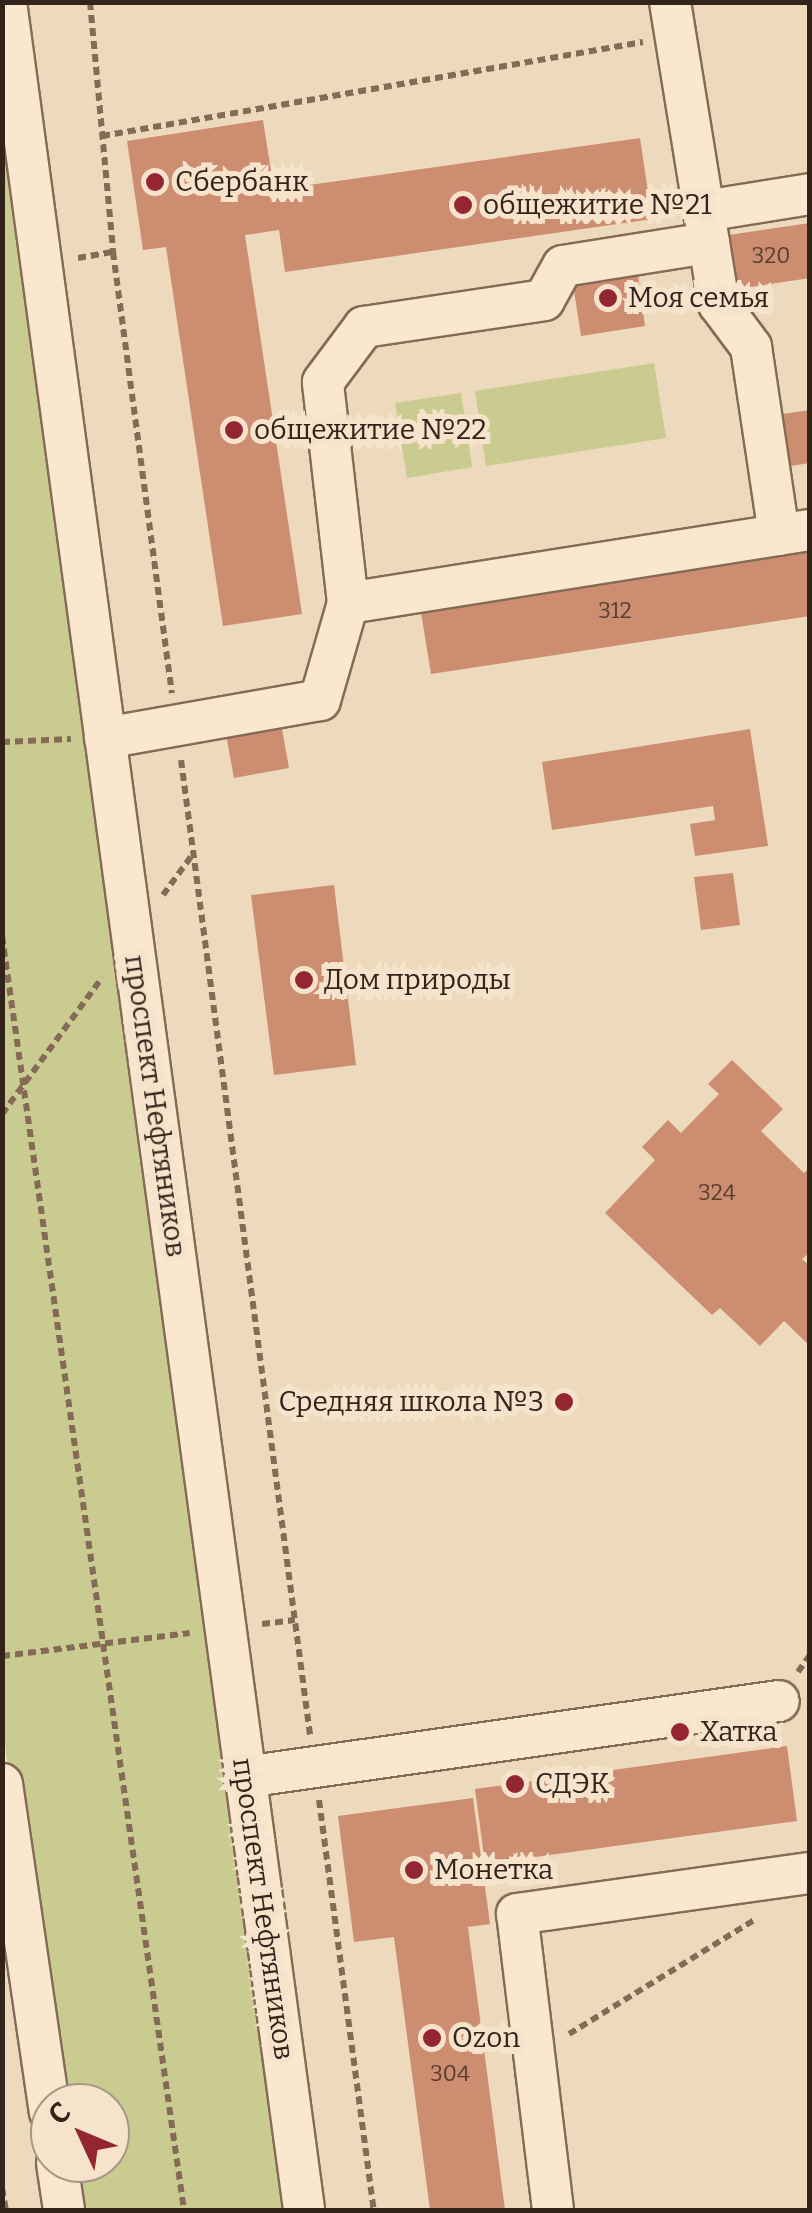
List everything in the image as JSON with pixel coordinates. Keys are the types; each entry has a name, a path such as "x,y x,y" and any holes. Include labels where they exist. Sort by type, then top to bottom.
{"street":[{"name":"проспект Нефтяников","path":"6,2 9,72 105,738 304,2210"},
{"path":"348,603 794,532 751,347 718,304 673,20"},
{"path":"105,738 320,700 348,603 323,382 364,327 544,300 564,266 810,194"},
{"path":"245,1777 780,1700"},
{"path":"2,1784 46,2083"},
{"path":"553,2210 517,1914 810,1873"},
{"path":"61,2183 64,2210"}],"path":[{"path":"90,2 102,136 176,726 374,2210"},
{"path":"102,136 673,20"},
{"path":"2,742 105,738"},
{"path":"2,936 184,2210"},
{"path":"2,1656 103,1643"},
{"path":"534,2056 761,1916"},
{"path":"2,2188 6,2210"}],"green space":[{"path":"3,138 304,2210 70,2210 67,2183 130,2183 130,2083 52,2083 2,1723"},
{"path":"654,363 666,438 486,466 475,391"},
{"path":"461,393 472,467 407,478 395,403"}],"building":[{"path":"263,120 274,190 640,138 652,219 285,272 279,230 245,235 302,614 223,626 166,247 143,250 127,141"},
{"path":"810,223 810,278 737,289 729,235"},
{"name":"Моя семья","path":"636,261 645,326 581,336 571,271"},
{"path":"810,410 810,463 790,466 782,414"},
{"path":"810,546 810,616 431,674 420,606"},
{"path":"280,718 289,768 234,778 225,729"},
{"path":"750,729 768,846 695,856 690,824 715,820 713,806 552,830 542,762"},
{"path":"733,873 740,925 701,930 694,877"},
{"name":"Дом природы","path":"334,885 356,1065 274,1075 251,895"},
{"path":"732,1060 783,1109 761,1131 804,1173 810,1167 810,1252 802,1259 810,1266 810,1346 784,1321 760,1346 720,1308 712,1315 605,1213 655,1160 642,1147 668,1120 681,1133 719,1094 708,1084"},
{"path":"787,1746 797,1821 485,1864 475,1789"},
{"path":"473,1798 490,1924 468,1927 505,2210 430,2210 394,1937 354,1942 338,1816"}],"place":[{"name":"Сбербанк","path":"155,182"},
{"name":"общежитие №21","path":"463,205"},
{"name":"Моя семья","path":"608,298"},
{"name":"общежитие №22","path":"234,430"},
{"name":"Дом природы","path":"304,980"},
{"name":"Средняя школа №3","path":"564,1402"},
{"name":"Хатка","path":"680,1732"},
{"name":"СДЭК","path":"515,1784"},
{"name":"Монетка","path":"414,1870"},
{"name":"Ozon","path":"432,2038"}]}
